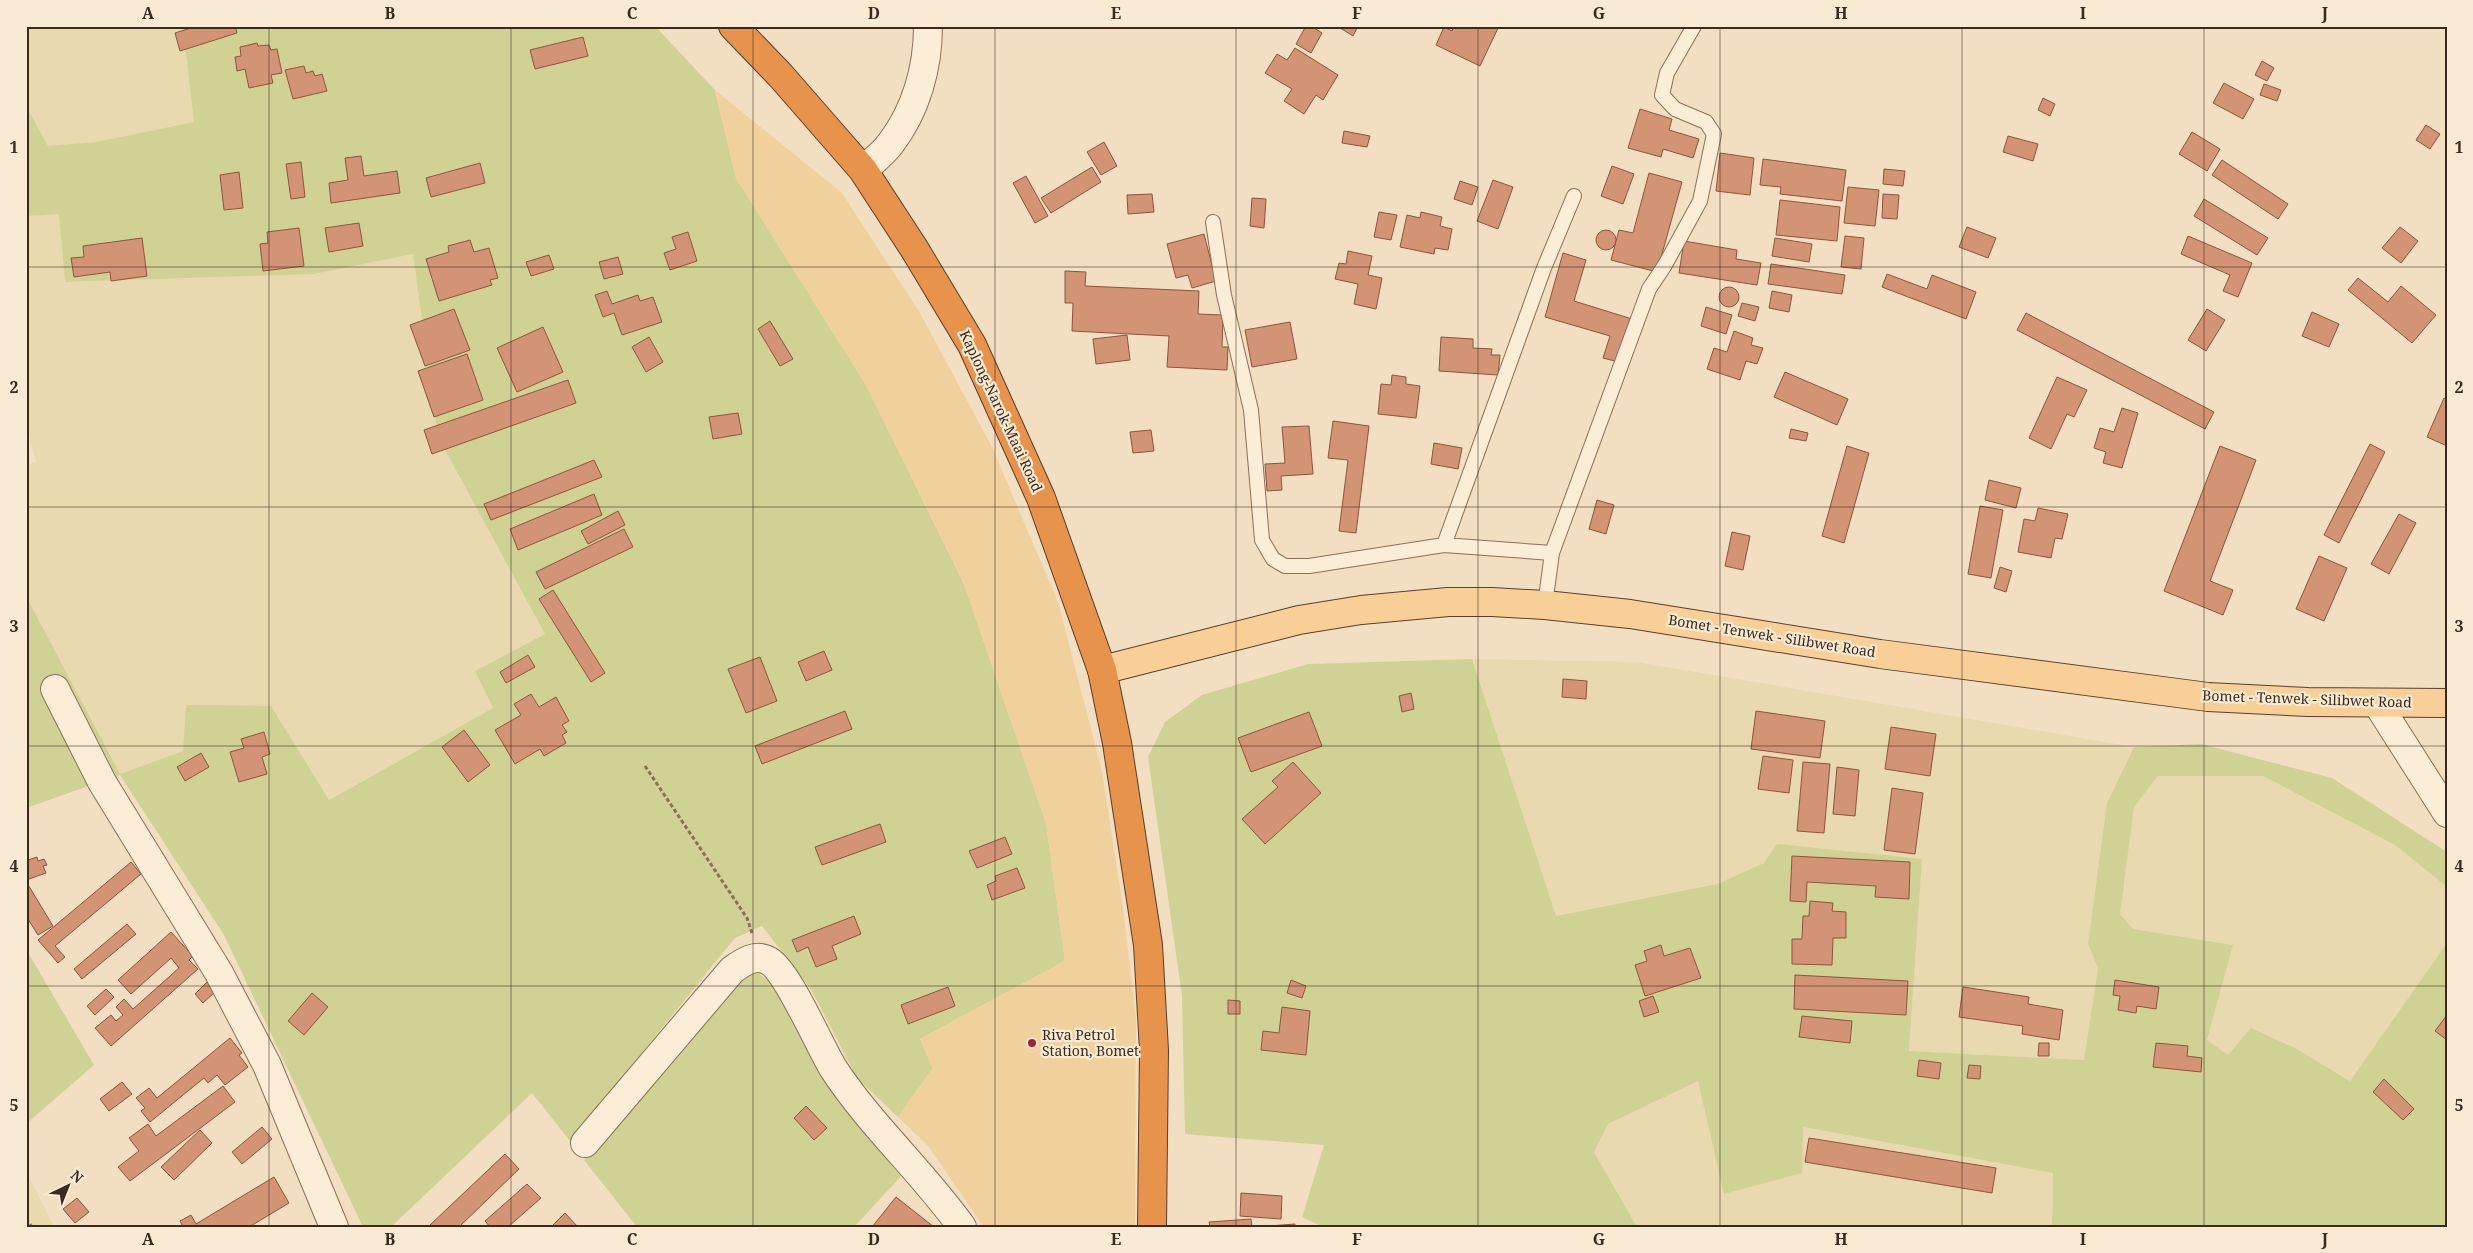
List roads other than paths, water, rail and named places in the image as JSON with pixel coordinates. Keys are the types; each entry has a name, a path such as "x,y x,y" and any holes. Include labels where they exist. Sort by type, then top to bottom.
{"highway":[{"name":"Kaplong-Narok-Maai Road","path":"733,26 781,76 863,170 915,250 972,345 1041,498 1102,670 1117,743 1148,944 1154,1050 1152,1227"}],"main road":[{"name":"Bomet - Tenwek - Silibwet Road","path":"1102,670 1262,628 1361,610 1448,602 1545,605 1630,614 1880,654 2208,697 2377,703 2447,703"}],"street":[{"path":"863,170 890,145 907,119 919,87 928,52 928,26"},
{"path":"55,689 102,782 232,998 267,1065 334,1227"},
{"path":"2377,703 2447,813"},
{"path":"585,1143 732,970 745,961 761,957 770,962 784,976 834,1068 878,1126 937,1192 962,1227"}],"lane":[{"path":"1545,605 1552,553 1649,290 1665,266 1700,201 1714,134 1706,122 1675,109 1662,96 1667,73 1694,26"},
{"path":"1444,545 1544,268 1574,196"},
{"path":"1213,222 1224,295 1251,410 1262,540 1273,560 1285,566 1309,566 1444,545 1552,553"}],"place":[{"name":"Riva Petrol Station, Bomet","path":"1032,1043"}]}
